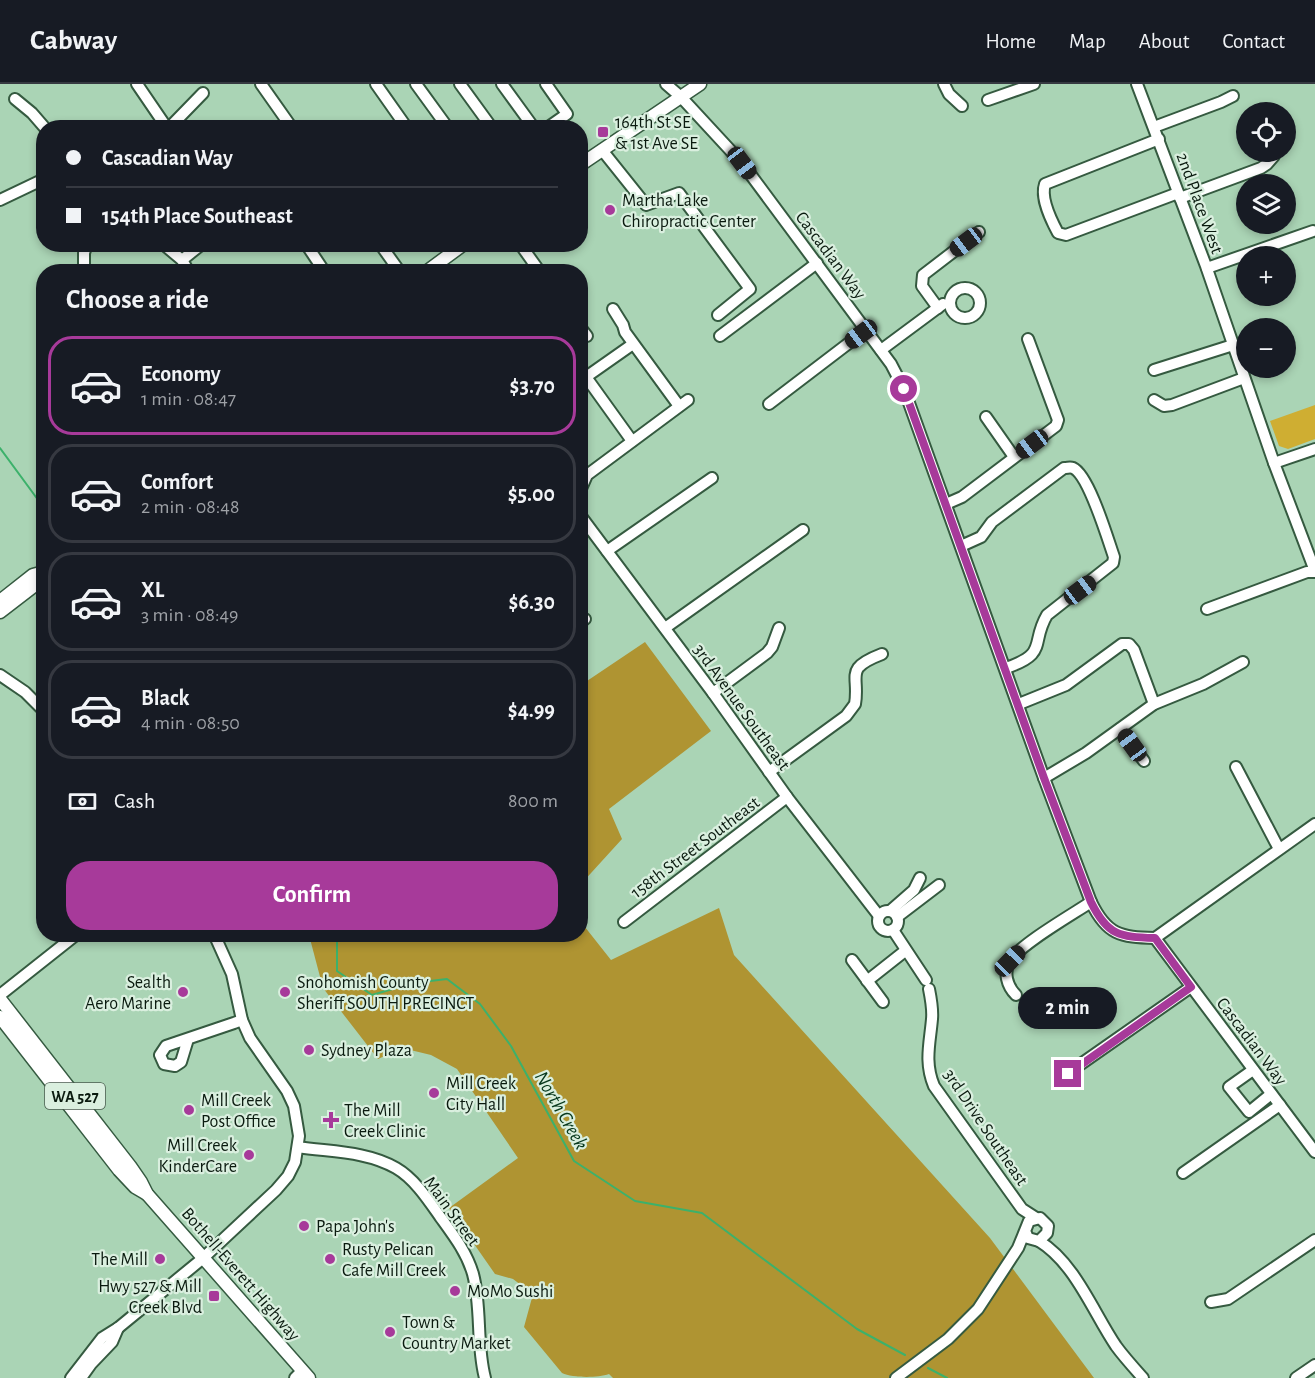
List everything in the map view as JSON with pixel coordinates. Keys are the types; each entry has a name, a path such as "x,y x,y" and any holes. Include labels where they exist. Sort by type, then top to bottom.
{"main road":[{"path":"588,160 700,84"},
{"path":"437,264 453,252"},
{"path":"0,601 36,574"},
{"path":"0,612 36,584"},
{"name":"Bothell-Everett Highway","path":"0,997 30,1040 130,1166 147,1194 302,1376"},
{"path":"0,1008 19,1032 30,1040"},
{"name":"Bothell-Everett Highway","path":"0,1017 119,1170 135,1187 147,1194"}],"street":[{"path":"137,84 162,120"},
{"path":"261,84 286,120"},
{"path":"376,84 401,120"},
{"path":"416,84 442,120"},
{"path":"460,84 486,120"},
{"path":"502,84 528,120"},
{"path":"546,84 567,114 558,120"},
{"name":"Cascadian Way","path":"666,84 742,163 881,350 904,389 1044,778 1099,920 1119,933 1133,937 1155,938 1280,1106 1313,1146"},
{"path":"944,84 949,94 962,106"},
{"path":"988,100 1034,84"},
{"name":"2nd Place West","path":"1137,84 1207,268 1236,354"},
{"path":"176,120 203,93"},
{"path":"1154,127 1233,96"},
{"path":"15,99 38,120"},
{"path":"1159,139 1045,184 1042,192 1058,233 1066,235 1261,168 1269,162"},
{"path":"602,150 646,205 679,193 750,290 718,315"},
{"path":"0,200 36,182"},
{"path":"1207,268 1313,231"},
{"path":"938,308 922,286 923,275 979,232"},
{"path":"172,252 184,264"},
{"path":"182,260 192,252"},
{"path":"720,336 817,263"},
{"path":"881,350 950,298"},
{"path":"588,468 632,441 684,403 633,344 613,309"},
{"path":"769,404 866,330"},
{"path":"946,504 962,498 1050,430 1058,420 1028,339"},
{"path":"588,373 633,344"},
{"path":"1154,370 1233,345"},
{"path":"1154,400 1164,406 1172,405 1244,378"},
{"name":"2nd Place West","path":"1244,378 1315,572"},
{"path":"588,383 632,441"},
{"path":"986,417 1014,458"},
{"path":"1274,464 1315,449"},
{"path":"961,546 981,537 992,522 1062,470 1070,467 1077,470 1089,489 1114,557 1113,563 1047,615 1033,654 1006,668"},
{"path":"608,551 712,478"},
{"name":"3rd Avenue Southeast","path":"588,525 787,797 879,916"},
{"path":"665,628 803,530"},
{"path":"1207,609 1307,572 1315,572"},
{"path":"713,693 767,654 779,628"},
{"path":"1018,704 1066,685 1122,644 1129,644 1134,650 1154,704"},
{"path":"769,772 846,716 855,705 854,677 856,671 871,658 882,654"},
{"path":"1044,778 1086,753 1154,704 1203,684 1243,662"},
{"path":"0,675 26,692 36,703"},
{"path":"1120,729 1144,761"},
{"path":"1236,767 1279,849"},
{"name":"158th Street Southeast","path":"624,922 787,797"},
{"path":"1155,938 1315,824"},
{"path":"893,914 914,890 920,878"},
{"path":"893,914 897,924 893,930 886,931 880,928 879,916 883,911 893,914 939,885"},
{"path":"1016,995 1009,989 1006,975 1010,961 1021,949 1091,902"},
{"path":"867,981 905,951 893,930"},
{"path":"0,997 67,942"},
{"path":"70,1378 102,1338 118,1328 202,1258 282,1184 291,1170 298,1147 298,1120 291,1100 250,1038 242,1020 232,974 218,942"},
{"name":"3rd Drive Southeast","path":"905,951 928,985 932,1017 927,1059 929,1074 934,1086 1022,1209 1036,1218"},
{"path":"852,960 883,1002"},
{"path":"1068,1074 1191,987"},
{"path":"188,1039 242,1020"},
{"path":"1253,1070 1229,1087 1249,1112 1271,1094"},
{"path":"1183,1173 1280,1106"},
{"name":"Main Street","path":"298,1147 370,1157 397,1168 422,1192 461,1246 473,1274 485,1378"},
{"name":"3rd Drive Southeast","path":"1022,1209 1025,1229"},
{"path":"896,1378 948,1339 978,1309 1018,1248 1029,1221 1036,1218 1046,1223 1051,1248"},
{"path":"1025,1229 1028,1238 1051,1248 1086,1294 1116,1346 1143,1378"},
{"path":"1018,1248 1045,1237 1048,1230"},
{"path":"1211,1302 1228,1299 1315,1240"},
{"path":"81,1378 112,1342 118,1328"},
{"path":"1296,1378 1315,1365"}],"shaded area":[{"path":"1315,405 1315,439 1288,449 1279,446 1270,421"},
{"path":"645,642 711,731 609,809 622,839 588,876 588,680"},
{"path":"719,908 734,955 990,1238 1094,1378 613,1378 609,1374 579,1377 562,1373 524,1327 533,1294 513,1279 495,1274 449,1208 518,1158 457,1069 431,1055 402,1048 378,1059 323,988 311,942 588,942 588,931 611,960"}],"waterway":[{"name":"North Creek","path":"0,448 36,497"},
{"name":"North Creek","path":"337,942 337,971 372,995 413,983 447,979 480,1004 511,1046 574,1161 635,1201 702,1213 857,1329 905,1355"},
{"name":"North Creek","path":"928,1368 947,1378"}],"place":[{"name":"164th St SE & 1st Ave SE","path":"603,132"},
{"name":"Martha Lake Chiropractic Center","path":"610,210"},
{"name":"Sealth Aero Marine","path":"183,992"},
{"name":"Snohomish County Sheriff SOUTH PRECINCT","path":"285,992"},
{"name":"Sydney Plaza","path":"309,1050"},
{"name":"Mill Creek City Hall","path":"434,1093"},
{"name":"Mill Creek Post Office","path":"189,1110"},
{"name":"The Mill Creek Clinic","path":"331,1120"},
{"name":"Mill Creek KinderCare","path":"249,1155"},
{"name":"Papa John's","path":"304,1226"},
{"name":"The Mill","path":"160,1259"},
{"name":"Rusty Pelican Cafe Mill Creek","path":"330,1259"},
{"name":"MoMo Sushi","path":"455,1291"},
{"name":"Hwy 527 & Mill Creek Blvd","path":"214,1296"},
{"name":"Town & Country Market","path":"390,1332"}],"route":[{"path":"904,389 1044,778 1099,920 1119,933 1133,937 1155,938 1191,987 1068,1074"}]}
